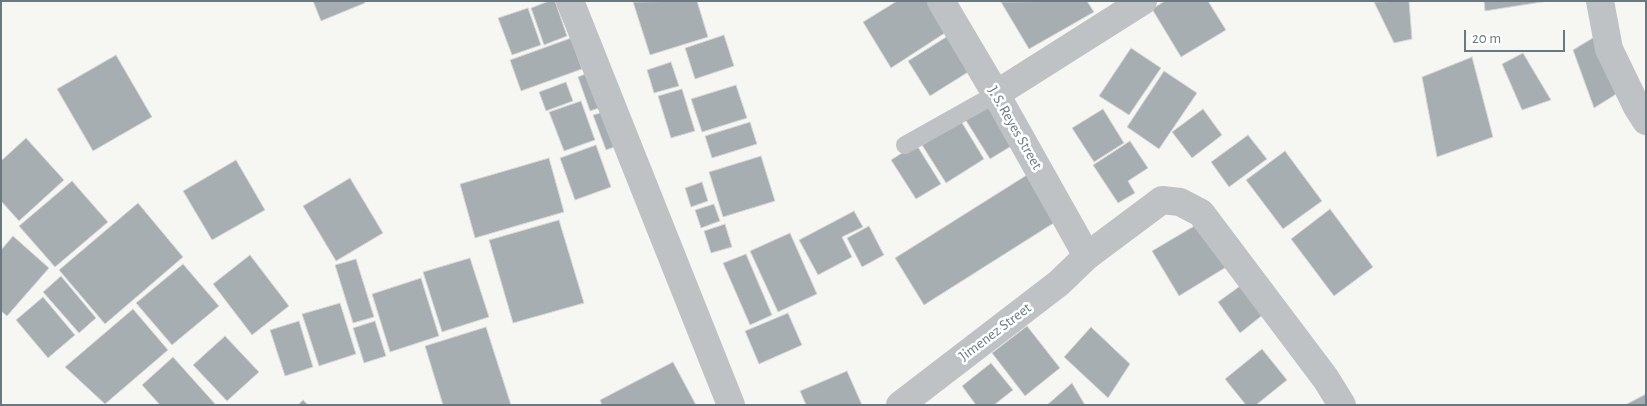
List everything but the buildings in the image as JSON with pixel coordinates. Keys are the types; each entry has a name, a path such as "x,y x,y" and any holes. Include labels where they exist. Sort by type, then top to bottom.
{"street":[{"path":"570,1 731,405"},
{"name":"J. S. Reyes Street","path":"941,1 996,94 1087,256"},
{"path":"996,94 1143,1"},
{"path":"1600,1 1609,49 1637,107 1646,121"},
{"name":"Jimenez Street","path":"900,405 1059,283 1087,256 1162,200 1180,202 1201,213 1326,379 1342,405"}],"lane":[{"path":"905,146 996,94"}]}
